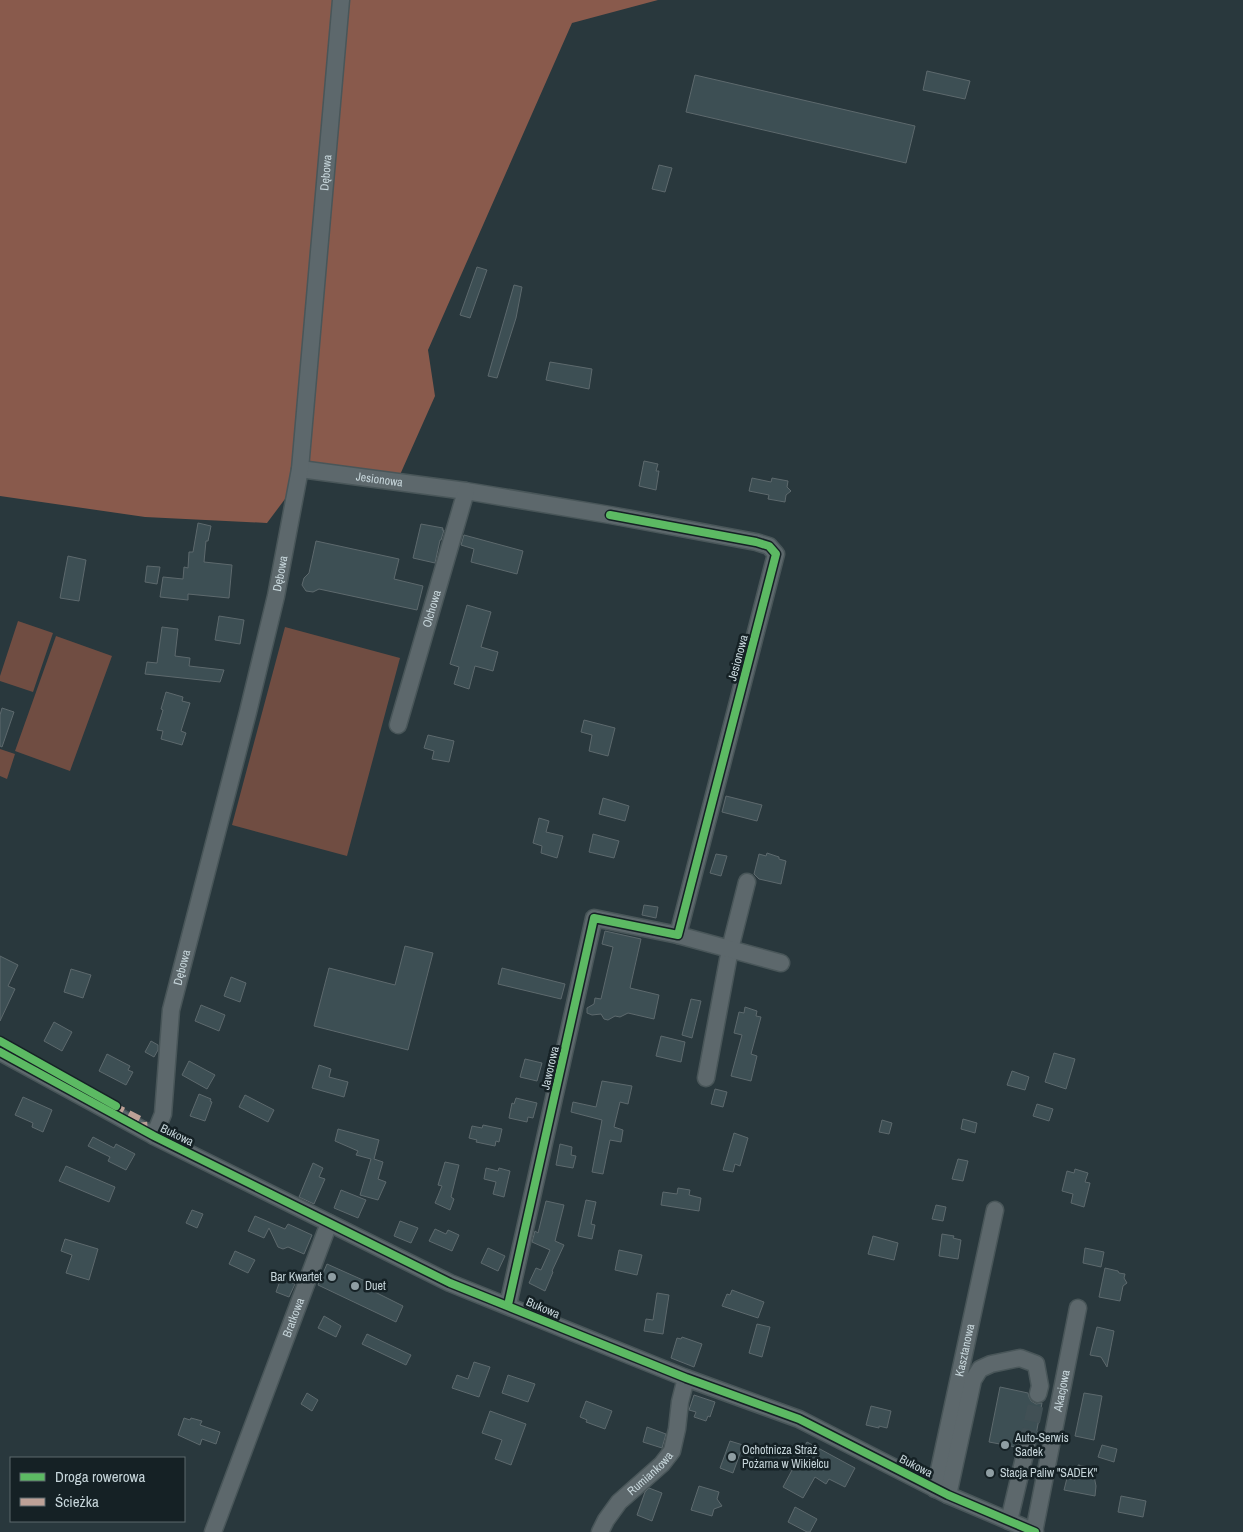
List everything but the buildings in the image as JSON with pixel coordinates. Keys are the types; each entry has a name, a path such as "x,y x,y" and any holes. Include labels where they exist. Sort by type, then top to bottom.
{"street":[{"name":"Dębowa","path":"154,1136 163,1114 172,1010 272,614 300,468 341,0"},
{"name":"Jesionowa","path":"300,468 466,491 610,515 756,542 768,546 776,554 678,934"},
{"name":"Olchowa","path":"398,725 466,491"},
{"path":"706,1078 730,949 747,882"},
{"name":"Jaworowa","path":"508,1306 594,918 678,934 781,963"},
{"name":"Bukowa","path":"0,1052 154,1136 450,1283 686,1378 799,1419 941,1492 1034,1532"},
{"name":"Kasztanowa","path":"941,1492 995,1210"},
{"name":"Bratkowa","path":"213,1532 329,1223"},
{"name":"Akacjowa","path":"1034,1532 1078,1308"},
{"path":"941,1492 973,1380 980,1369 991,1364 1020,1358 1036,1364 1040,1386 1038,1394"},
{"name":"Rumiankowa","path":"600,1532 606,1520 620,1502 662,1464 672,1451 686,1378"},
{"path":"1009,1521 1027,1445"}],"shaded area":[{"path":"0,0 658,0 572,23 428,350 435,396 399,477 309,467 267,523 145,517 0,496"},
{"path":"18,621 53,633 33,692 0,681"},
{"path":"285,627 400,658 347,856 232,825"},
{"path":"56,636 112,656 70,771 15,751"},
{"path":"0,749 15,754 7,779 0,776"}],"tunnel":[{"path":"1027,1445 1038,1394"}],"marked path":[{"path":"113,1105 144,1121 145,1132"}],"cycle path":[{"path":"508,1305 594,918 678,935 776,554 769,546 756,542 610,515"},
{"path":"0,1041 116,1106"},
{"path":"0,1052 154,1136 450,1283 686,1378 799,1419 948,1495 1035,1532"}],"place":[{"name":"Bar Kwartet","path":"332,1277"},
{"name":"Duet","path":"355,1286"},
{"name":"Auto-Serwis Sadek","path":"1005,1445"},
{"name":"Ochotnicza Straż Pożarna w Wikielcu","path":"732,1457"},
{"name":"Stacja Paliw \"SADEK\"","path":"990,1473"}]}
